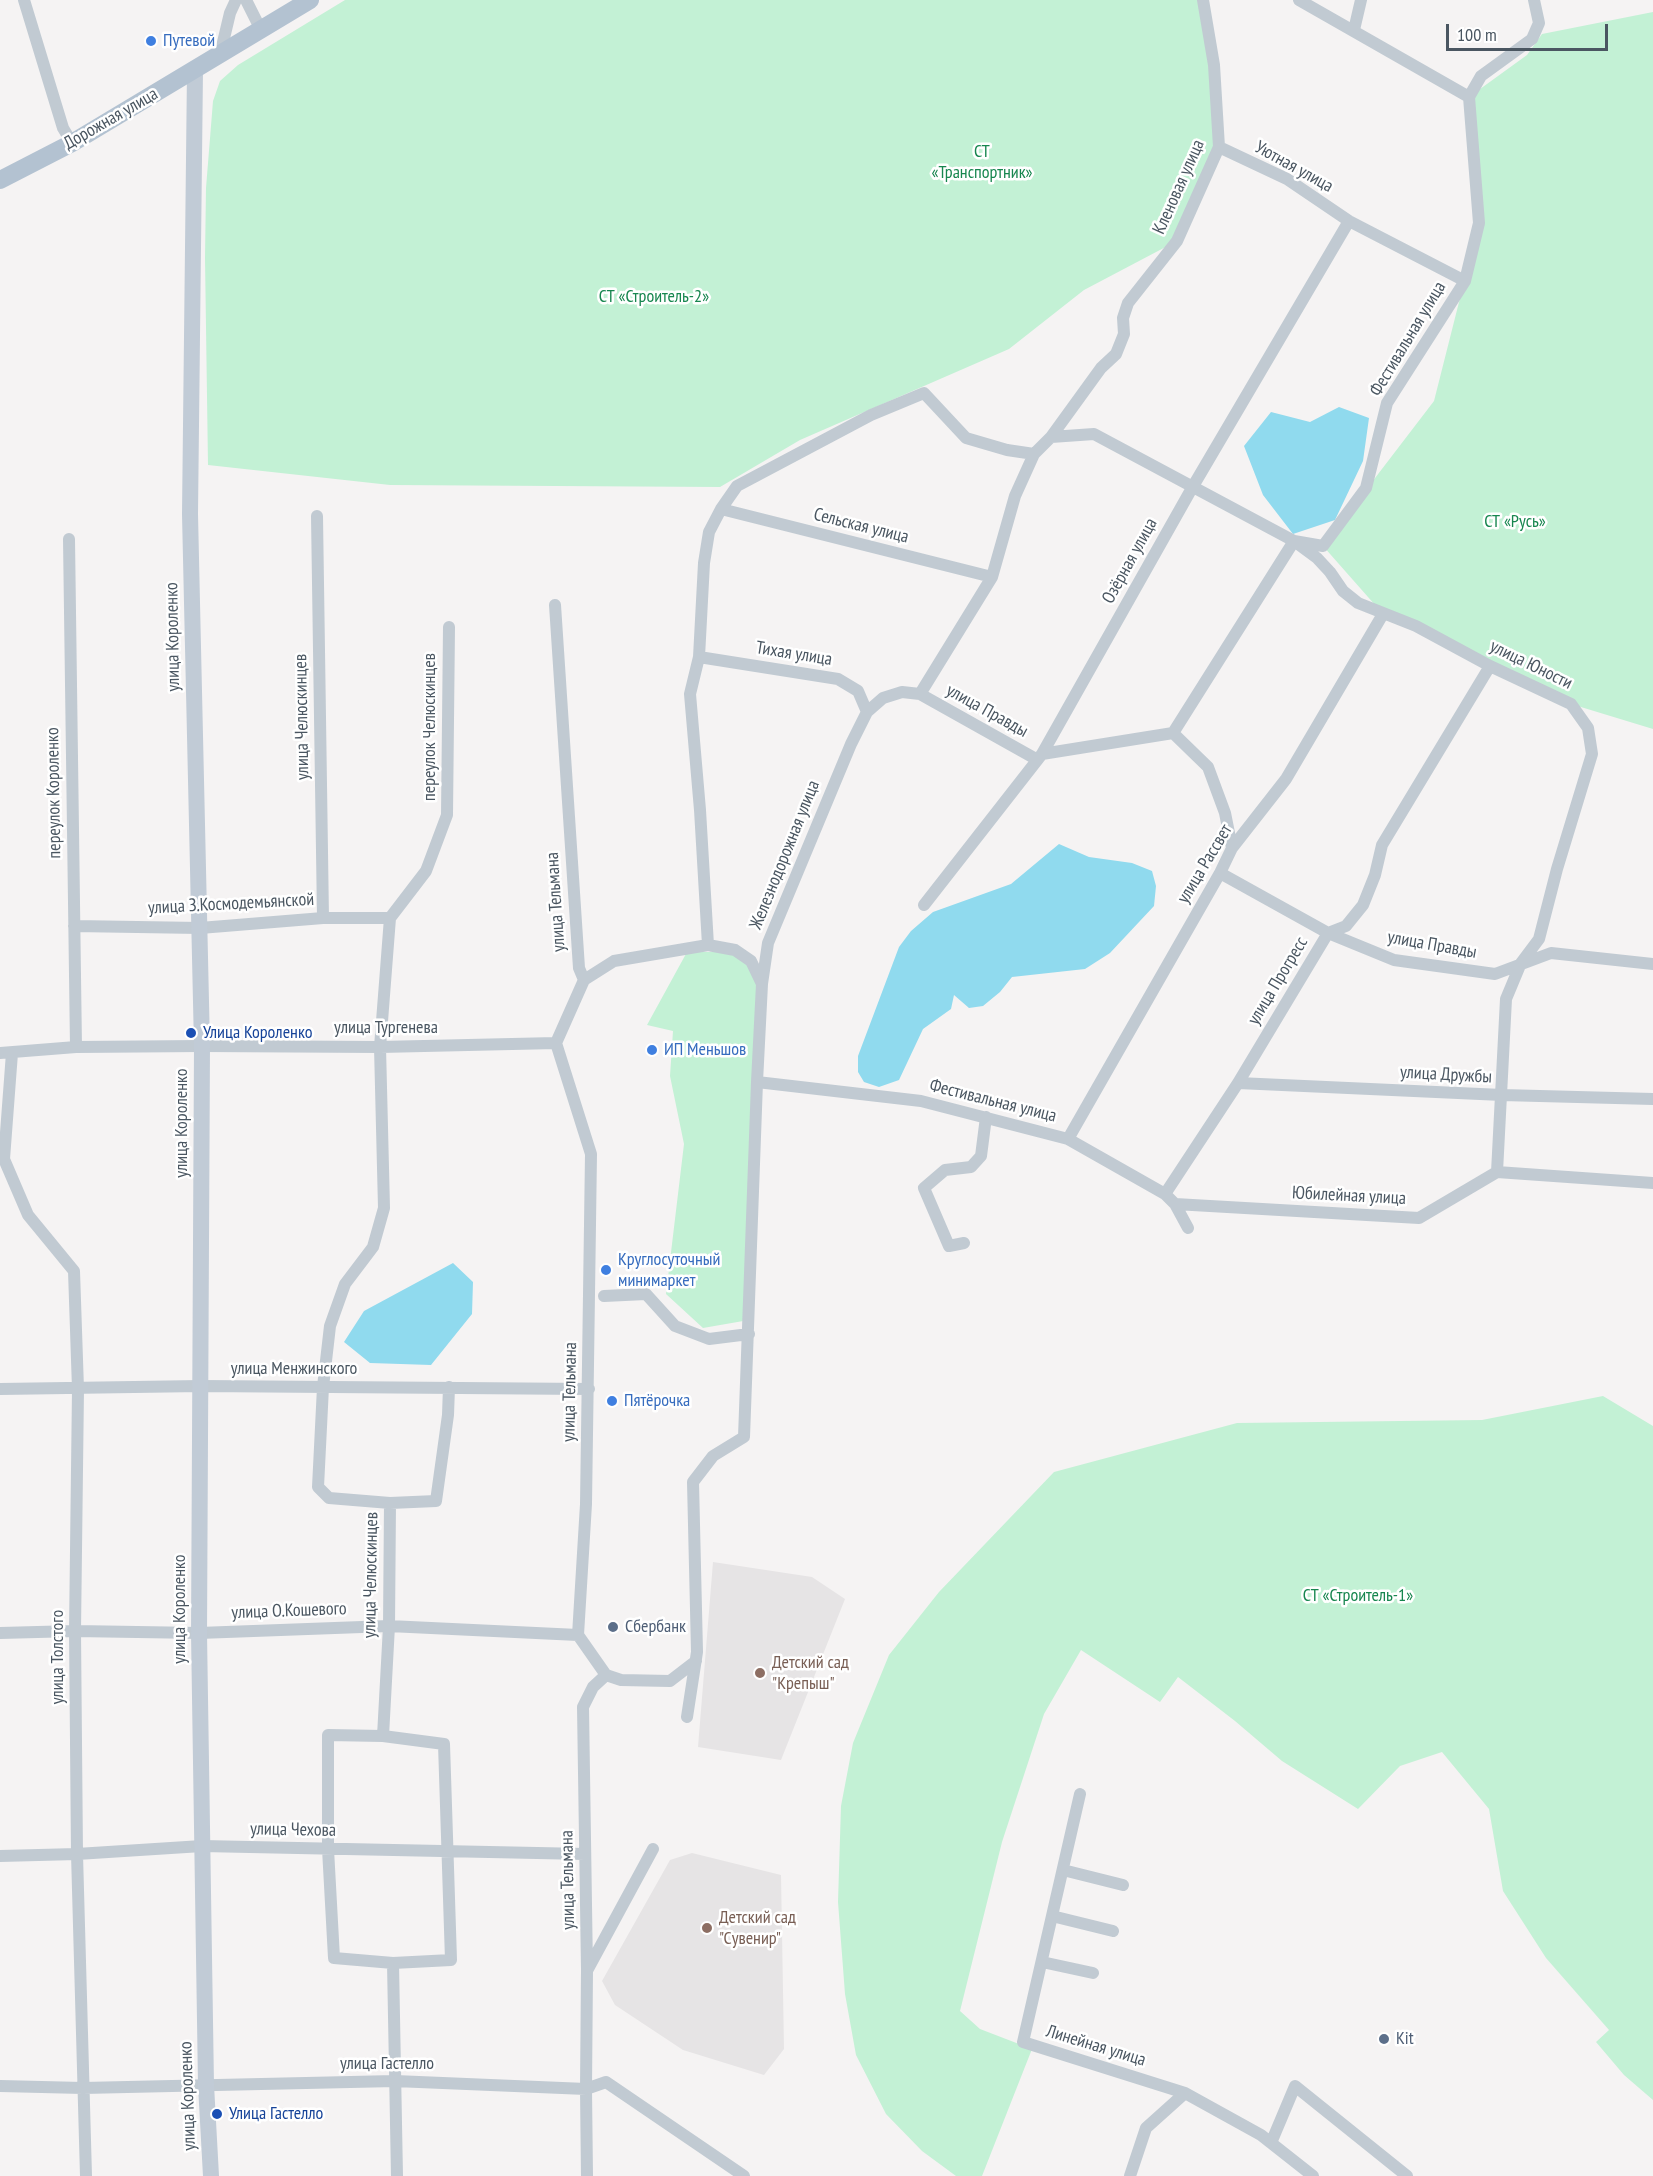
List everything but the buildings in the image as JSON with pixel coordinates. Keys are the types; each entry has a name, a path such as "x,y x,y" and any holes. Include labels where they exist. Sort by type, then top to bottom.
{"main road":[{"name":"Дорожная улица","path":"0,180 67,135 195,70 310,0"}],"street":[{"path":"24,0 67,135"},
{"path":"220,55 230,13 236,0"},
{"path":"246,0 261,30"},
{"name":"Кленовая улица","path":"1051,437 1101,368 1116,354 1124,334 1123,318 1128,303 1177,241 1219,147 1214,65 1203,0"},
{"path":"1299,0 1469,96 1481,76 1532,39 1539,23 1534,0"},
{"path":"1354,30 1361,0"},
{"name":"улица Короленко","path":"195,70 190,514 202,1046 199,1633 206,2085 211,2176"},
{"name":"Фестивальная улица","path":"1294,541 1323,546 1366,488 1387,403 1465,280 1479,223 1469,96"},
{"name":"Уютная улица","path":"1219,147 1287,179 1349,221 1465,280"},
{"name":"Озёрная улица","path":"924,905 1039,757 1192,488 1349,221"},
{"path":"708,945 690,694 699,657 709,532 721,509 737,486 871,415 924,393 966,438 1007,450 1034,454"},
{"name":"улица Юности","path":"1051,437 1094,434 1294,541 1317,558 1330,572 1342,591 1358,603 1416,626 1490,666 1571,704 1588,728 1592,754 1557,869 1539,939 1521,963 1506,999 1497,1172"},
{"path":"920,694 992,577 1015,496 1034,454 1051,437"},
{"name":"Сельская улица","path":"721,509 992,577"},
{"name":"улица Челюскинцев","path":"317,516 323,918"},
{"name":"переулок Короленко","path":"69,539 76,1047"},
{"path":"1039,757 1173,733 1294,541"},
{"name":"улица Тельмана","path":"555,605 579,968 584,980"},
{"name":"улица Рассвет","path":"1068,1139 1220,873 1232,848 1286,779 1383,614"},
{"name":"переулок Челюскинцев","path":"390,918 426,871 447,815 448,627"},
{"name":"Тихая улица","path":"699,657 838,679 858,691 867,712"},
{"name":"улица Прогресс","path":"1166,1194 1238,1083 1328,933 1346,926 1363,905 1375,875 1382,845 1490,666"},
{"name":"Железнодорожная улица","path":"687,1717 697,1645 693,1482 713,1456 744,1437 757,1082 762,984 768,943 851,744 867,712 883,698 902,692 920,694"},
{"name":"улица Правды","path":"920,694 1039,757"},
{"path":"1173,733 1208,767 1225,813 1232,848"},
{"name":"улица Правды","path":"1220,873 1328,933 1394,960 1496,974 1551,953 1653,964"},
{"name":"улица З.Космодемьянской","path":"74,926 200,928 323,918 390,918"},
{"path":"390,918 380,1047 384,1208 373,1247 345,1284 330,1326 323,1387 318,1487 329,1498 390,1503"},
{"path":"556,1043 584,980 614,962 708,945 735,950 751,961 762,984"},
{"name":"улица Тельмана","path":"556,1043 591,1154 586,1504 578,1635"},
{"name":"улица Тургенева","path":"6,1053 76,1047 380,1047 556,1043"},
{"name":"улица Толстого","path":"0,1174 4,1159 6,1053"},
{"name":"Фестивальная улица","path":"757,1082 921,1101 1068,1139 1166,1194 1175,1204 1188,1228"},
{"name":"улица Дружбы","path":"1238,1083 1502,1095 1653,1099"},
{"path":"964,1243 949,1246 924,1188 945,1170 971,1167 981,1156 986,1117"},
{"name":"улица Толстого","path":"4,1159 28,1215 74,1271 78,1389 75,1631 77,1854 86,2176"},
{"path":"1497,1172 1653,1183"},
{"name":"Юбилейная улица","path":"1175,1204 1419,1218 1497,1172"},
{"path":"604,1296 646,1294 675,1326 709,1339 749,1334"},
{"name":"улица Менжинского","path":"0,1389 201,1386 589,1389"},
{"name":"улица Челюскинцев","path":"383,1736 389,1626 390,1503 436,1501 448,1415 449,1387"},
{"name":"улица О.Кошевого","path":"0,1633 75,1631 199,1633 389,1626 578,1635"},
{"path":"578,1635 606,1675 621,1680 670,1681 696,1661"},
{"name":"улица Тельмана","path":"587,2176 588,1970 583,1707 593,1687 606,1675"},
{"path":"328,1735 383,1736 444,1744 451,1960 393,1963 334,1958 328,1849 328,1735"},
{"name":"Линейная улица","path":"1080,1794 1023,2042 1185,2093 1261,2134 1313,2176"},
{"name":"улица Чехова","path":"0,1856 77,1854 202,1846 585,1854"},
{"path":"588,1970 653,1849"},
{"path":"1063,1870 1123,1884"},
{"path":"1052,1916 1113,1931"},
{"path":"1042,1962 1093,1973"},
{"path":"393,1963 397,2176"},
{"name":"улица Гастелло","path":"0,2086 83,2088 394,2081 586,2089 606,2082 744,2176"},
{"path":"1271,2143 1295,2086 1407,2176"},
{"path":"1130,2176 1146,2128 1185,2093"}],"shaded area":[{"name":"Детский сад \"Крепыш\"","path":"713,1562 812,1577 845,1599 781,1760 698,1747"},
{"name":"Детский сад \"Сувенир\"","path":"692,1853 781,1875 784,2049 764,2075 683,2050 615,2005 602,1981 670,1860"}],"green space":[{"path":"345,0 1200,0 1219,147 1177,241 1084,290 1009,349 800,440 720,487 390,485 208,465 205,258 206,188 213,101 220,81 238,65"},
{"name":"СТ «Русь»","path":"1653,12 1653,729 1571,704 1383,614 1323,546 1434,401 1479,223 1469,97 1527,55 1542,34"},
{"path":"687,952 720,952 740,955 762,984 749,1320 703,1328 666,1294 684,1144 670,1076 673,1031 647,1025"},
{"name":"СТ «Строитель-1»","path":"1603,1396 1653,1426 1653,2100 1624,2075 1596,2042 1609,2030 1546,1958 1503,1891 1489,1809 1442,1752 1400,1766 1358,1809 1282,1761 1178,1677 1160,1702 1081,1650 1044,1714 1002,1842 960,2011 980,2029 1032,2049 982,2176 956,2176 922,2151 886,2114 856,2055 845,1994 838,1902 841,1806 853,1743 889,1655 939,1592 1054,1472 1237,1423 1482,1420"}],"water":[{"path":"1339,407 1369,418 1363,461 1335,520 1293,534 1263,495 1244,446 1271,412 1310,422"},
{"path":"1059,844 1089,857 1132,863 1152,871 1156,886 1154,906 1110,953 1085,969 1012,977 1000,992 983,1006 969,1008 954,995 951,1009 923,1029 899,1080 879,1087 864,1082 858,1072 858,1056 899,947 911,931 933,912 1011,884"},
{"path":"453,1263 473,1282 472,1314 431,1365 370,1363 344,1342 364,1311"}],"place":[{"name":"Путевой","path":"151,41"},
{"name":"Улица Короленко","path":"191,1033"},
{"name":"ИП Меньшов","path":"652,1050"},
{"name":"Круглосуточный минимаркет","path":"606,1270"},
{"name":"Пятёрочка","path":"612,1401"},
{"name":"Сбербанк","path":"613,1627"},
{"name":"Детский сад \"Крепыш\"","path":"760,1673"},
{"name":"Детский сад \"Сувенир\"","path":"707,1928"},
{"name":"Kit","path":"1384,2039"},
{"name":"Улица Гастелло","path":"217,2114"}],"park label":[{"name":"СТ «Транспортник»","path":"982,162"},
{"name":"СТ «Строитель-2»","path":"654,297"}]}
